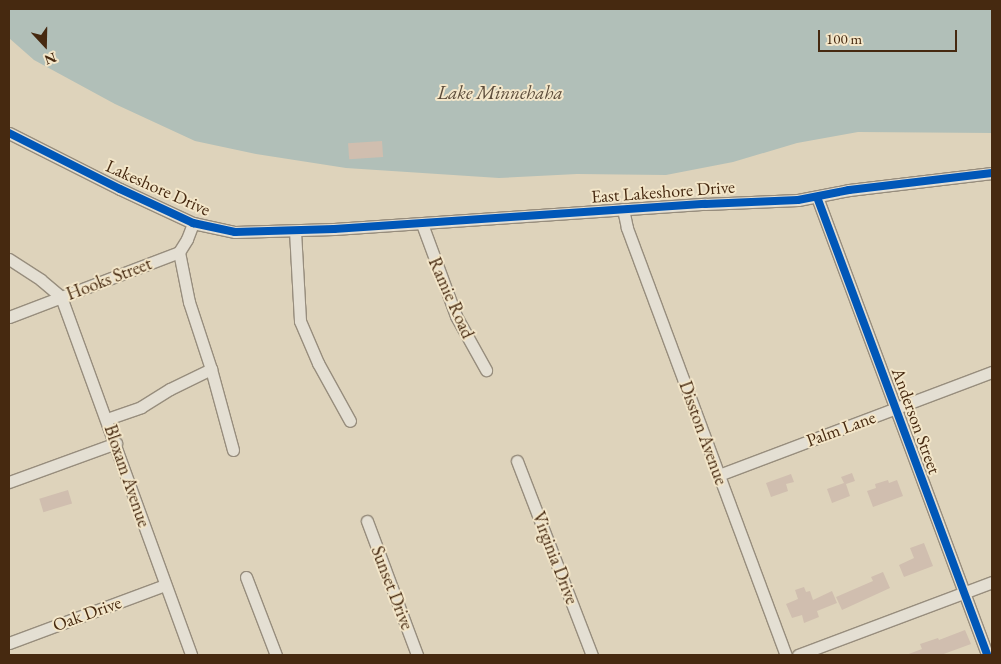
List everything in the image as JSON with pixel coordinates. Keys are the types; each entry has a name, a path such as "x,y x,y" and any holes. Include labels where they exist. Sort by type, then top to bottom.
{"street":[{"name":"Lakeshore Drive","path":"9,133 193,223 235,232 334,230"},
{"name":"East Lakeshore Drive","path":"334,230 817,197 849,190 992,173"},
{"name":"Anderson Street","path":"817,197 987,655"},
{"name":"Disston Avenue","path":"623,210 627,228 786,655"},
{"path":"193,223 187,239 179,252 189,302 212,369 233,450"},
{"name":"Ramie Road","path":"422,224 456,316 486,370"},
{"path":"296,231 300,321 318,363 350,421"},
{"name":"Hooks Street","path":"9,317 179,252"},
{"path":"9,259 41,280 62,297"},
{"name":"Bloxam Avenue","path":"62,297 191,655"},
{"path":"107,420 141,407 170,388 212,369"},
{"name":"Palm Lane","path":"719,474 992,372"},
{"path":"9,482 116,443"},
{"name":"Virginia Drive","path":"517,461 592,655"},
{"name":"Sunset Drive","path":"366,521 417,655"},
{"path":"246,578 276,655"},
{"path":"798,655 992,582"},
{"name":"Oak Drive","path":"9,643 165,585"}],"water":[{"name":"Lake Minnehaha","path":"9,9 992,9 992,133 858,132 797,143 733,162 666,175 577,174 499,178 346,168 256,154 195,141 115,104 34,60 9,38"}],"building":[{"path":"382,141 383,157 349,159 348,143"},
{"path":"852,473 855,481 846,484 850,496 832,503 827,489 844,483 841,477"},
{"path":"791,474 794,482 786,484 788,491 771,497 766,483"},
{"path":"888,480 889,483 897,480 903,496 873,507 867,491 876,488 875,484"},
{"path":"68,490 72,503 43,512 39,499"},
{"path":"924,543 933,566 904,577 899,565 914,558 910,548"},
{"path":"883,572 890,588 842,610 836,597 873,581 871,577"},
{"path":"804,587 806,592 810,591 813,600 832,591 837,603 817,611 819,617 804,623 802,615 792,618 786,604 798,599 795,590"},
{"path":"965,630 971,644 941,655 906,655 922,649 920,644 938,638 939,640"}],"cycle path":[{"path":"9,133 120,189 193,223 235,232 334,229 705,204 798,200 849,190 992,173"},
{"path":"817,197 987,655"}]}
